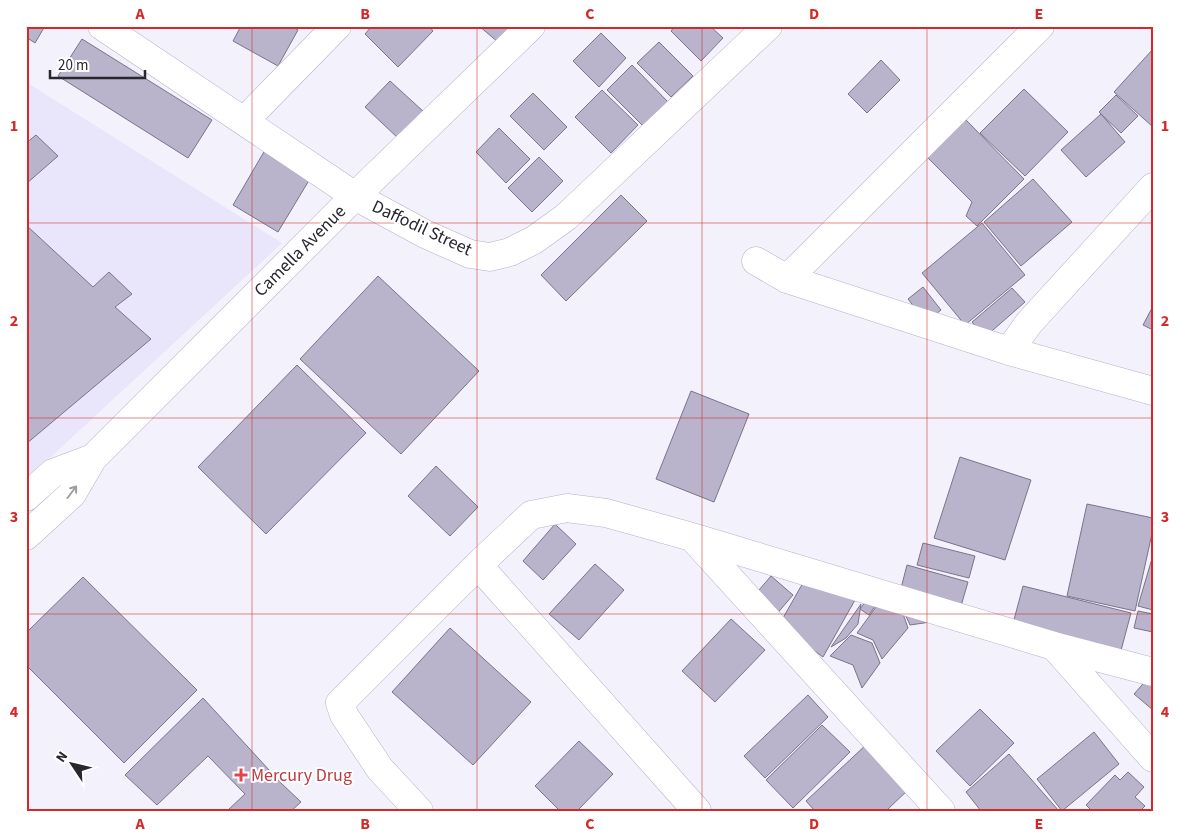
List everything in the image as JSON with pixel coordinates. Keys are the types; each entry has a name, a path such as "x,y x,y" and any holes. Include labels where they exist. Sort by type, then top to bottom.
{"street":[{"name":"Daffodil Street","path":"102,26 355,196 425,234 470,254 490,257 510,252 534,240 566,217 768,26"},
{"path":"244,121 337,26"},
{"name":"Camella Avenue","path":"26,536 72,494 93,458 355,196 531,26"},
{"path":"787,279 1040,26"},
{"path":"1009,350 1029,323 1153,187"},
{"path":"756,261 787,279 1009,350 1153,391"},
{"name":"Camella Avenue","path":"26,497 53,473 93,458"},
{"path":"419,811 380,768 344,715 340,703 478,565 531,516 566,508 606,513 692,537 1054,646 1153,672"},
{"path":"692,537 941,811"},
{"path":"478,565 696,811"},
{"path":"1054,646 1153,758"}],"shaded area":[{"path":"26,82 282,243 26,480"}],"building":[{"path":"26,26 45,26 35,43 26,37"},
{"path":"241,26 291,26 298,30 278,66 233,41"},
{"path":"372,26 429,26 433,31 398,67 365,34"},
{"path":"479,26 523,26 505,48"},
{"path":"675,26 710,26 723,38 701,61 671,31"},
{"path":"601,33 626,58 599,87 573,61"},
{"path":"82,39 212,120 188,158 58,76"},
{"path":"659,42 693,76 671,97 637,63"},
{"path":"1153,49 1153,127 1114,92"},
{"path":"881,60 900,80 867,113 848,94"},
{"path":"632,65 669,103 645,128 607,90"},
{"path":"390,81 424,112 399,139 365,107"},
{"path":"1024,89 1068,132 1025,176 980,133"},
{"path":"602,90 638,125 611,153 575,117"},
{"path":"533,93 567,127 544,150 510,116"},
{"path":"1116,95 1138,116 1121,133 1099,112"},
{"path":"1101,114 1125,142 1086,177 1061,150"},
{"path":"966,120 1024,179 977,226 966,216 972,202 928,158"},
{"path":"499,128 530,159 506,183 476,152"},
{"path":"36,135 58,156 26,184 26,143"},
{"path":"265,150 311,177 278,232 233,205"},
{"path":"539,157 563,181 532,212 508,188"},
{"path":"1033,179 1072,222 1021,266 984,222"},
{"path":"621,195 647,221 566,301 541,275"},
{"path":"982,223 1025,275 965,325 922,273"},
{"path":"26,225 93,287 109,272 132,294 115,307 151,339 26,444"},
{"path":"378,276 479,371 401,454 300,359"},
{"path":"923,287 941,310 926,322 908,299"},
{"path":"1012,288 1025,302 985,337 972,322"},
{"path":"1153,306 1153,330 1143,325"},
{"path":"297,365 366,433 266,534 198,467"},
{"path":"691,391 749,414 714,502 656,479"},
{"path":"960,457 1031,480 1005,560 934,538"},
{"path":"436,466 478,507 450,536 408,496"},
{"path":"1087,504 1153,518 1153,529 1135,611 1067,596"},
{"path":"555,524 576,544 543,580 523,561"},
{"path":"923,543 975,556 969,578 917,565"},
{"path":"1153,555 1153,610 1138,606"},
{"path":"595,564 624,590 579,640 549,614"},
{"path":"907,565 968,582 959,613 899,596"},
{"path":"771,576 793,595 775,616 753,597"},
{"path":"83,577 197,690 124,763 26,665 26,633"},
{"path":"804,581 855,600 823,657 779,625"},
{"path":"1023,586 1131,613 1119,658 1011,631"},
{"path":"872,593 875,606 869,615 860,609"},
{"path":"900,603 951,619 910,625"},
{"path":"861,604 858,624 846,638 831,647"},
{"path":"900,605 908,628 882,659 873,640 857,633 876,607"},
{"path":"1138,611 1153,614 1153,632 1134,628"},
{"path":"731,619 765,650 715,702 682,671"},
{"path":"450,628 531,702 473,765 392,692"},
{"path":"851,635 872,643 880,663 862,688 853,665 830,656"},
{"path":"1150,676 1153,678 1153,710 1134,694"},
{"path":"808,695 828,717 765,778 744,756"},
{"path":"203,698 281,783 301,802 291,811 227,811 245,794 208,756 157,805 125,775"},
{"path":"980,709 1014,743 970,786 936,751"},
{"path":"822,725 850,752 793,808 766,780"},
{"path":"1094,732 1119,764 1062,811 1037,779"},
{"path":"579,741 613,774 577,811 560,811 535,786"},
{"path":"868,743 910,788 888,809 890,811 815,811 806,801"},
{"path":"1009,754 1059,811 981,811 966,792"},
{"path":"1128,772 1144,787 1135,797 1145,806 1140,811 1092,811 1086,805 1115,775 1120,780"}],"place":[{"name":"Mercury Drug","path":"241,775"}]}
